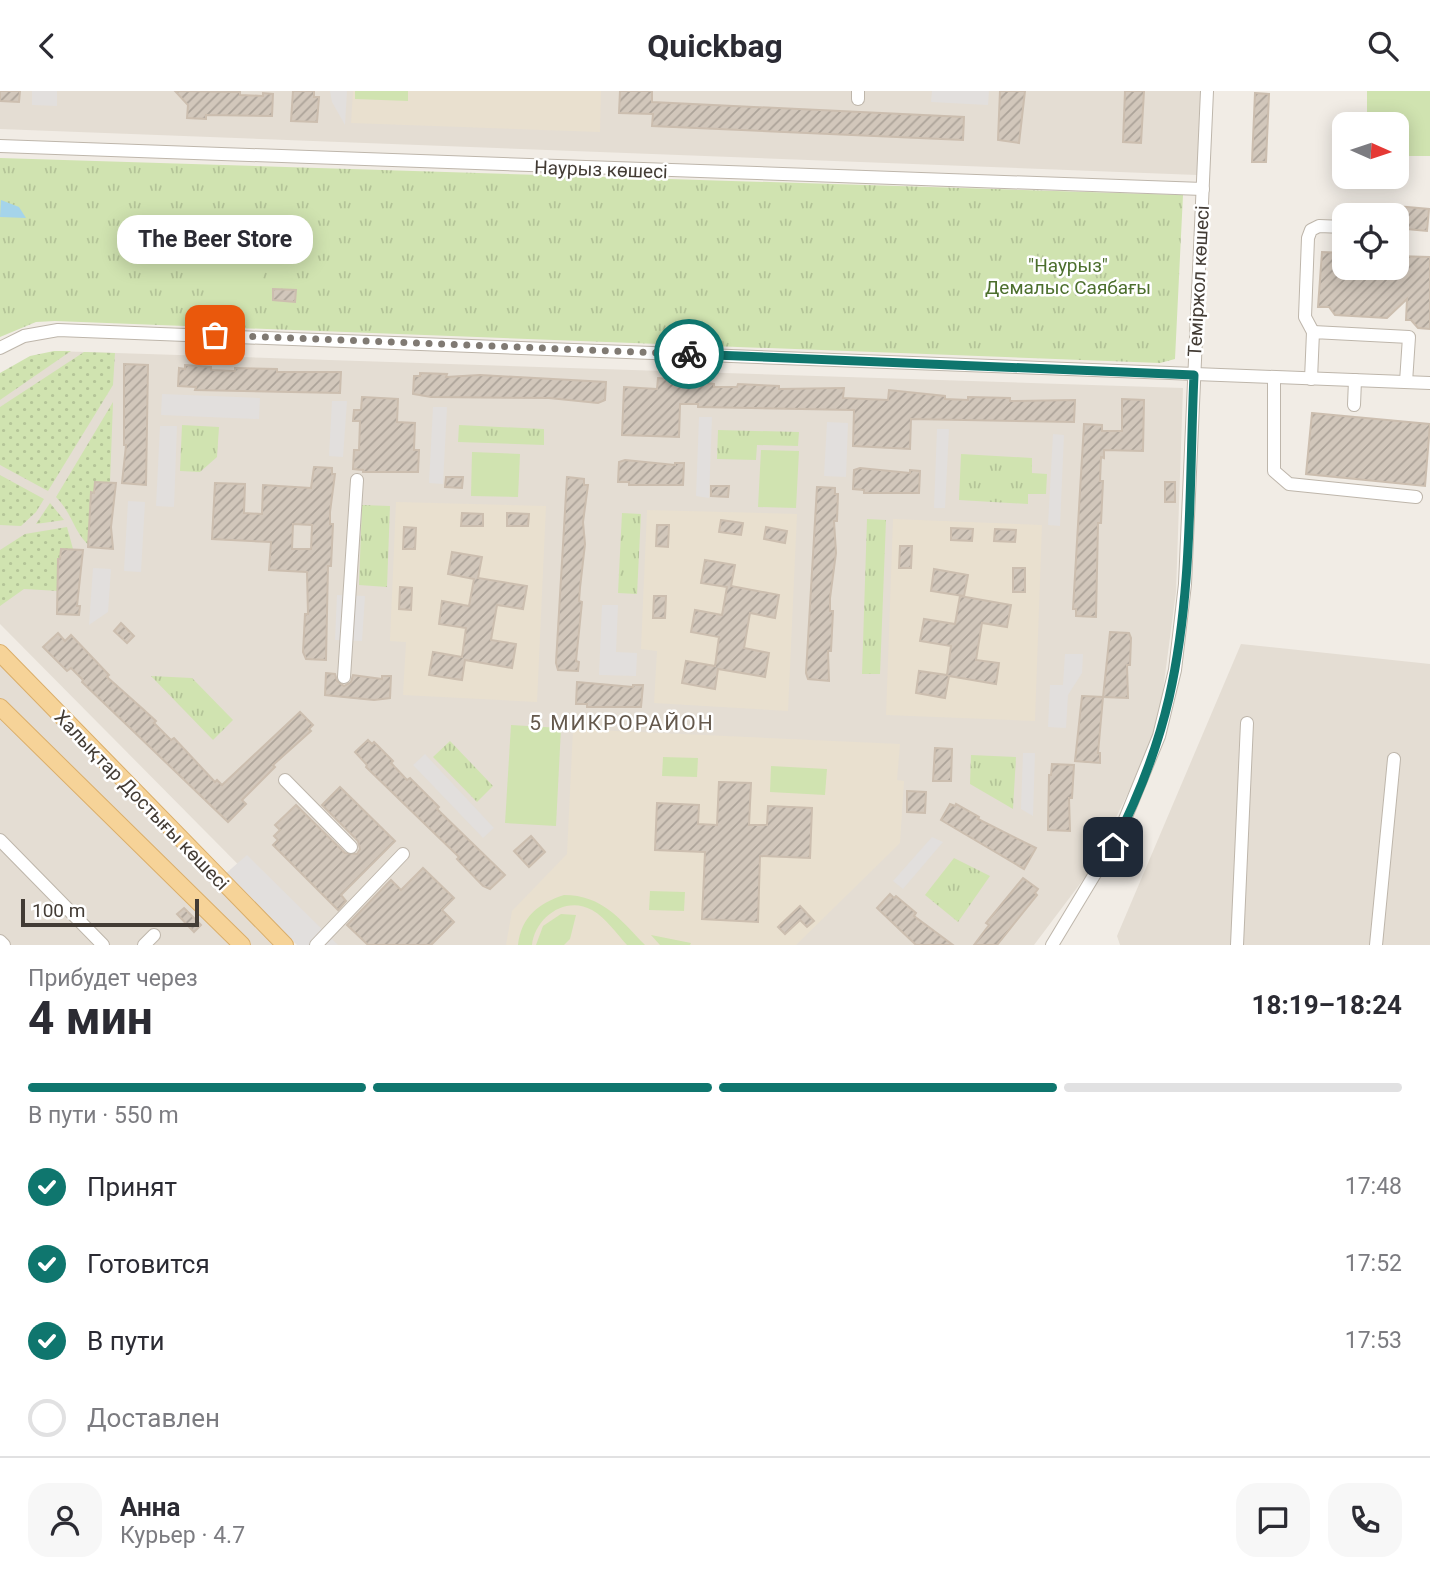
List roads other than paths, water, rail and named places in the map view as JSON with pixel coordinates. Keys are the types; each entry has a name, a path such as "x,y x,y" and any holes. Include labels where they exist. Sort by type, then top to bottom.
{"main road":[{"name":"Халықтар Достығы көшесі","path":"0,653 285,945"},
{"name":"Халықтар Достығы көшесі","path":"0,706 242,945"}],"street":[{"name":"Теміржол көшесі","path":"1052,945 1119,834 1147,771 1169,699 1179,646 1185,584 1207,91"},
{"name":"Наурыз көшесі","path":"0,146 1203,189"},
{"path":"1311,379 1313,332 1305,317 1308,239 1311,229 1318,226 1332,227"},
{"path":"0,348 24,336 58,330 1430,383"},
{"path":"1313,332 1409,337 1406,382"},
{"path":"1274,378 1274,471 1289,484 1416,497"},
{"path":"1354,405 1355,380"},
{"path":"344,677 357,480"},
{"path":"1237,945 1247,723"},
{"path":"1376,945 1394,759"},
{"path":"285,780 351,847"},
{"path":"0,841 103,945"},
{"path":"316,945 403,854"},
{"path":"144,945 154,936"},
{"path":"0,941 4,945"}],"water":[{"path":"1,200 19,207 26,218 0,217"}],"place":[{"name":"The Beer Store","path":"215,335"}],"district":[{"name":"5 МИКРОРАЙОН","path":"622,723"}],"park label":[{"name":"\"Наурыз\" Демалыс Саябағы","path":"1068,276"}]}
